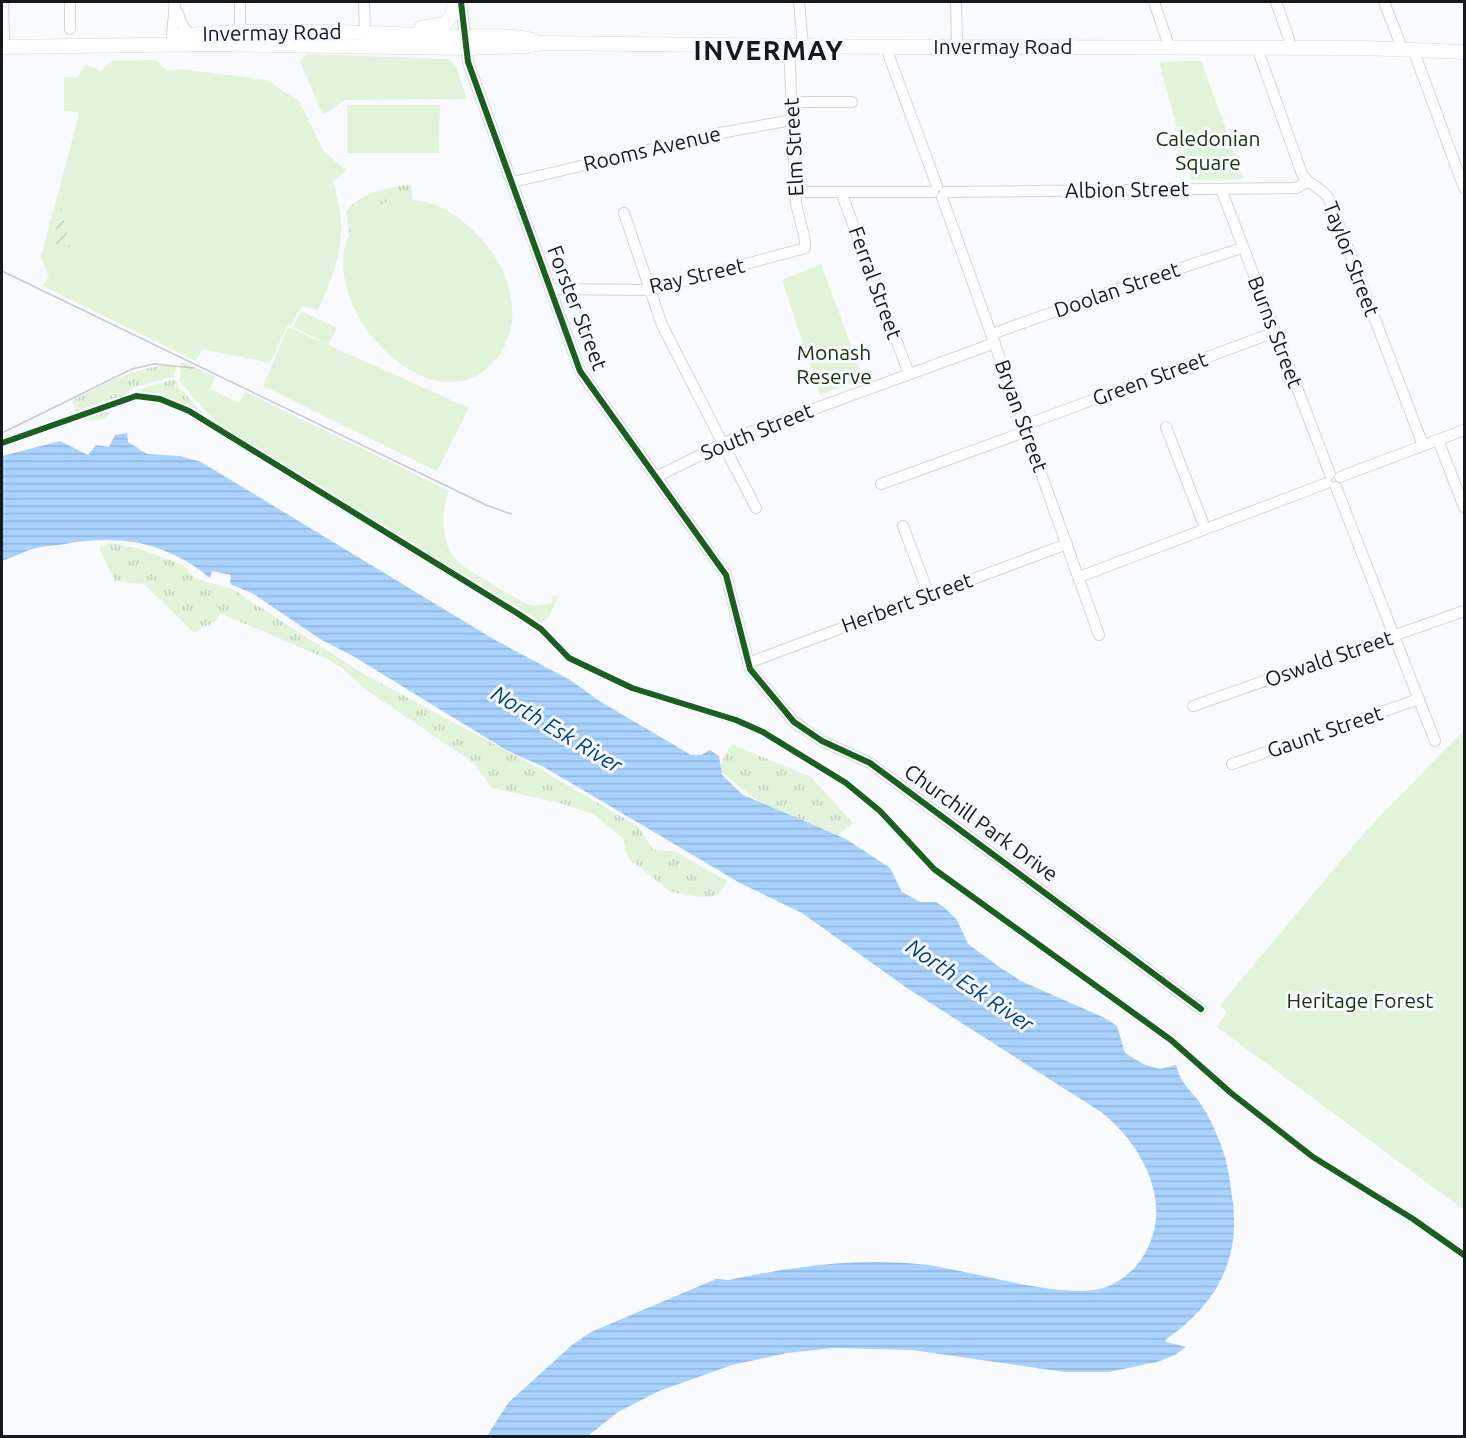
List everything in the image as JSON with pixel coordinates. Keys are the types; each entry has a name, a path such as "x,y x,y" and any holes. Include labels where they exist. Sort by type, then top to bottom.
{"main road":[{"path":"370,33 445,24 452,15 455,2"},
{"name":"Invermay Road","path":"2,40 46,46 173,41 191,34 370,33 465,42"},
{"name":"Invermay Road","path":"2,40 465,42 519,37 542,43 1406,49 1464,52"}],"street":[{"path":"2,40 3,2"},
{"path":"70,2 70,29"},
{"path":"240,2 240,33"},
{"path":"364,2 370,33"},
{"name":"Forster Street","path":"461,2 468,62 584,379 726,575 748,663"},
{"name":"Elm Street","path":"799,2 791,102 796,192 805,248"},
{"path":"956,2 957,47"},
{"path":"1154,2 1170,49"},
{"path":"1276,2 1292,48"},
{"path":"1384,2 1464,188"},
{"path":"175,5 184,27 191,34"},
{"path":"173,41 172,16 175,5"},
{"name":"Bryan Street","path":"889,47 890,60 1026,428 1099,635"},
{"name":"Taylor Street","path":"1260,48 1260,56 1307,182 1325,192 1329,199 1423,445"},
{"path":"791,102 852,102"},
{"name":"Rooms Avenue","path":"513,182 720,133 792,120"},
{"name":"Albion Street","path":"796,192 1296,188 1307,182"},
{"name":"Burns Street","path":"1221,189 1435,741"},
{"name":"Ferral Street","path":"841,192 909,374"},
{"path":"624,213 662,325 756,508"},
{"name":"Ray Street","path":"551,289 650,290 805,248"},
{"name":"Doolan Street","path":"993,339 1120,288 1242,248"},
{"name":"Green Street","path":"881,484 1275,332"},
{"name":"South Street","path":"656,477 723,444 909,374 993,339"},
{"path":"1166,427 1205,528"},
{"path":"1078,577 1464,430"},
{"path":"1438,440 1464,507"},
{"path":"903,526 929,595"},
{"name":"Herbert Street","path":"748,663 1067,544"},
{"name":"Oswald Street","path":"1193,706 1464,611"},
{"name":"Churchill Park Drive","path":"748,663 757,680 802,729 870,763 1008,863 1201,1009"},
{"name":"Gaunt Street","path":"1232,764 1419,699"}],"green space":[{"path":"306,54 448,59 456,66 467,99 345,100 323,115 300,62"},
{"path":"155,60 167,71 182,69 266,80 299,101 324,152 346,170 333,181 338,200 341,232 337,262 326,293 318,310 302,306 291,325 287,326 270,363 202,349 196,361 43,286 49,277 41,257 78,118 78,112 64,111 64,77 76,78 86,65 102,71 110,61"},
{"name":"Caledonian Square","path":"1201,61 1244,179 1191,180 1159,62"},
{"path":"347,105 440,105 439,153 347,153"},
{"path":"411,185 413,199 394,201 374,209 362,218 349,233 346,212 351,205 367,195 385,189"},
{"path":"397,199 424,201 449,212 473,230 492,253 506,279 512,306 510,333 497,358 465,380 430,379 396,360 367,329 348,292 344,254 359,221"},
{"path":"61,207 70,248 53,243"},
{"name":"Monash Reserve","path":"821,264 863,378 820,395 782,280"},
{"path":"301,311 337,328 329,345 293,327"},
{"path":"288,327 469,408 437,471 263,386"},
{"path":"181,361 215,377 210,389 239,403 245,392 449,491 446,499 444,525 447,543 454,558 467,569 530,605 553,603 552,596 559,595 549,616 540,625 222,429 180,382"},
{"path":"177,366 173,377 134,387 123,397 101,404 100,402 90,408 89,405 77,413 72,401 123,376 149,368"},
{"path":"175,379 178,386 209,421 181,404 161,396 129,395 137,390"},
{"path":"119,403 104,419 91,421 80,418 100,410 101,413 101,410"},
{"path":"109,543 137,548 185,566 194,578 232,589 362,673 533,765 639,827 653,850 674,851 727,881 717,896 701,897 671,892 628,858 623,838 593,814 556,802 492,788 474,763 366,690 343,669 327,659 220,613 217,620 194,633 144,584 115,581 99,548"},
{"name":"Heritage Forest","path":"1464,730 1464,1210 1217,1027 1227,1012 1220,1005 1366,831"},
{"path":"731,744 811,777 853,823 834,839 764,806 718,769"}],"water":[{"name":"North Esk River","path":"127,433 128,442 147,454 180,456 201,462 495,640 570,680 601,702 691,755 701,755 710,750 719,756 722,775 743,795 846,839 890,868 902,892 920,902 936,902 945,908 957,920 968,944 998,966 1021,981 1105,1018 1117,1026 1125,1053 1145,1065 1160,1069 1176,1065 1182,1080 1206,1112 1220,1143 1229,1173 1234,1220 1229,1260 1221,1279 1198,1312 1165,1340 1186,1347 1175,1355 1157,1362 1109,1372 1064,1372 912,1350 833,1348 787,1353 732,1365 659,1391 618,1412 588,1436 487,1436 508,1403 572,1345 591,1332 716,1279 729,1280 828,1264 878,1262 928,1265 1043,1288 1087,1291 1109,1286 1135,1268 1152,1238 1156,1218 1155,1198 1150,1179 1142,1160 1130,1142 1101,1112 907,988 802,913 740,883 544,767 506,750 353,656 320,639 252,593 230,584 231,575 212,571 210,578 175,555 139,543 120,541 100,540 41,547 2,561 2,456 60,441 88,455 96,445 109,447 115,435"}],"tram line":[{"path":"2,271 486,505 511,514"},
{"path":"2,433 132,369 154,364 194,368"}],"cycle path":[{"path":"461,2 468,62 580,371 726,575 750,669 794,722 822,741 870,763 1201,1009"},
{"path":"2,443 136,396 160,399 189,411 517,613 541,629 569,658 632,688 736,720 763,732 846,783 880,811 934,869 1171,1040 1231,1093 1313,1157 1413,1219 1464,1255"}],"district":[{"name":"INVERMAY","path":"769,51"}]}
